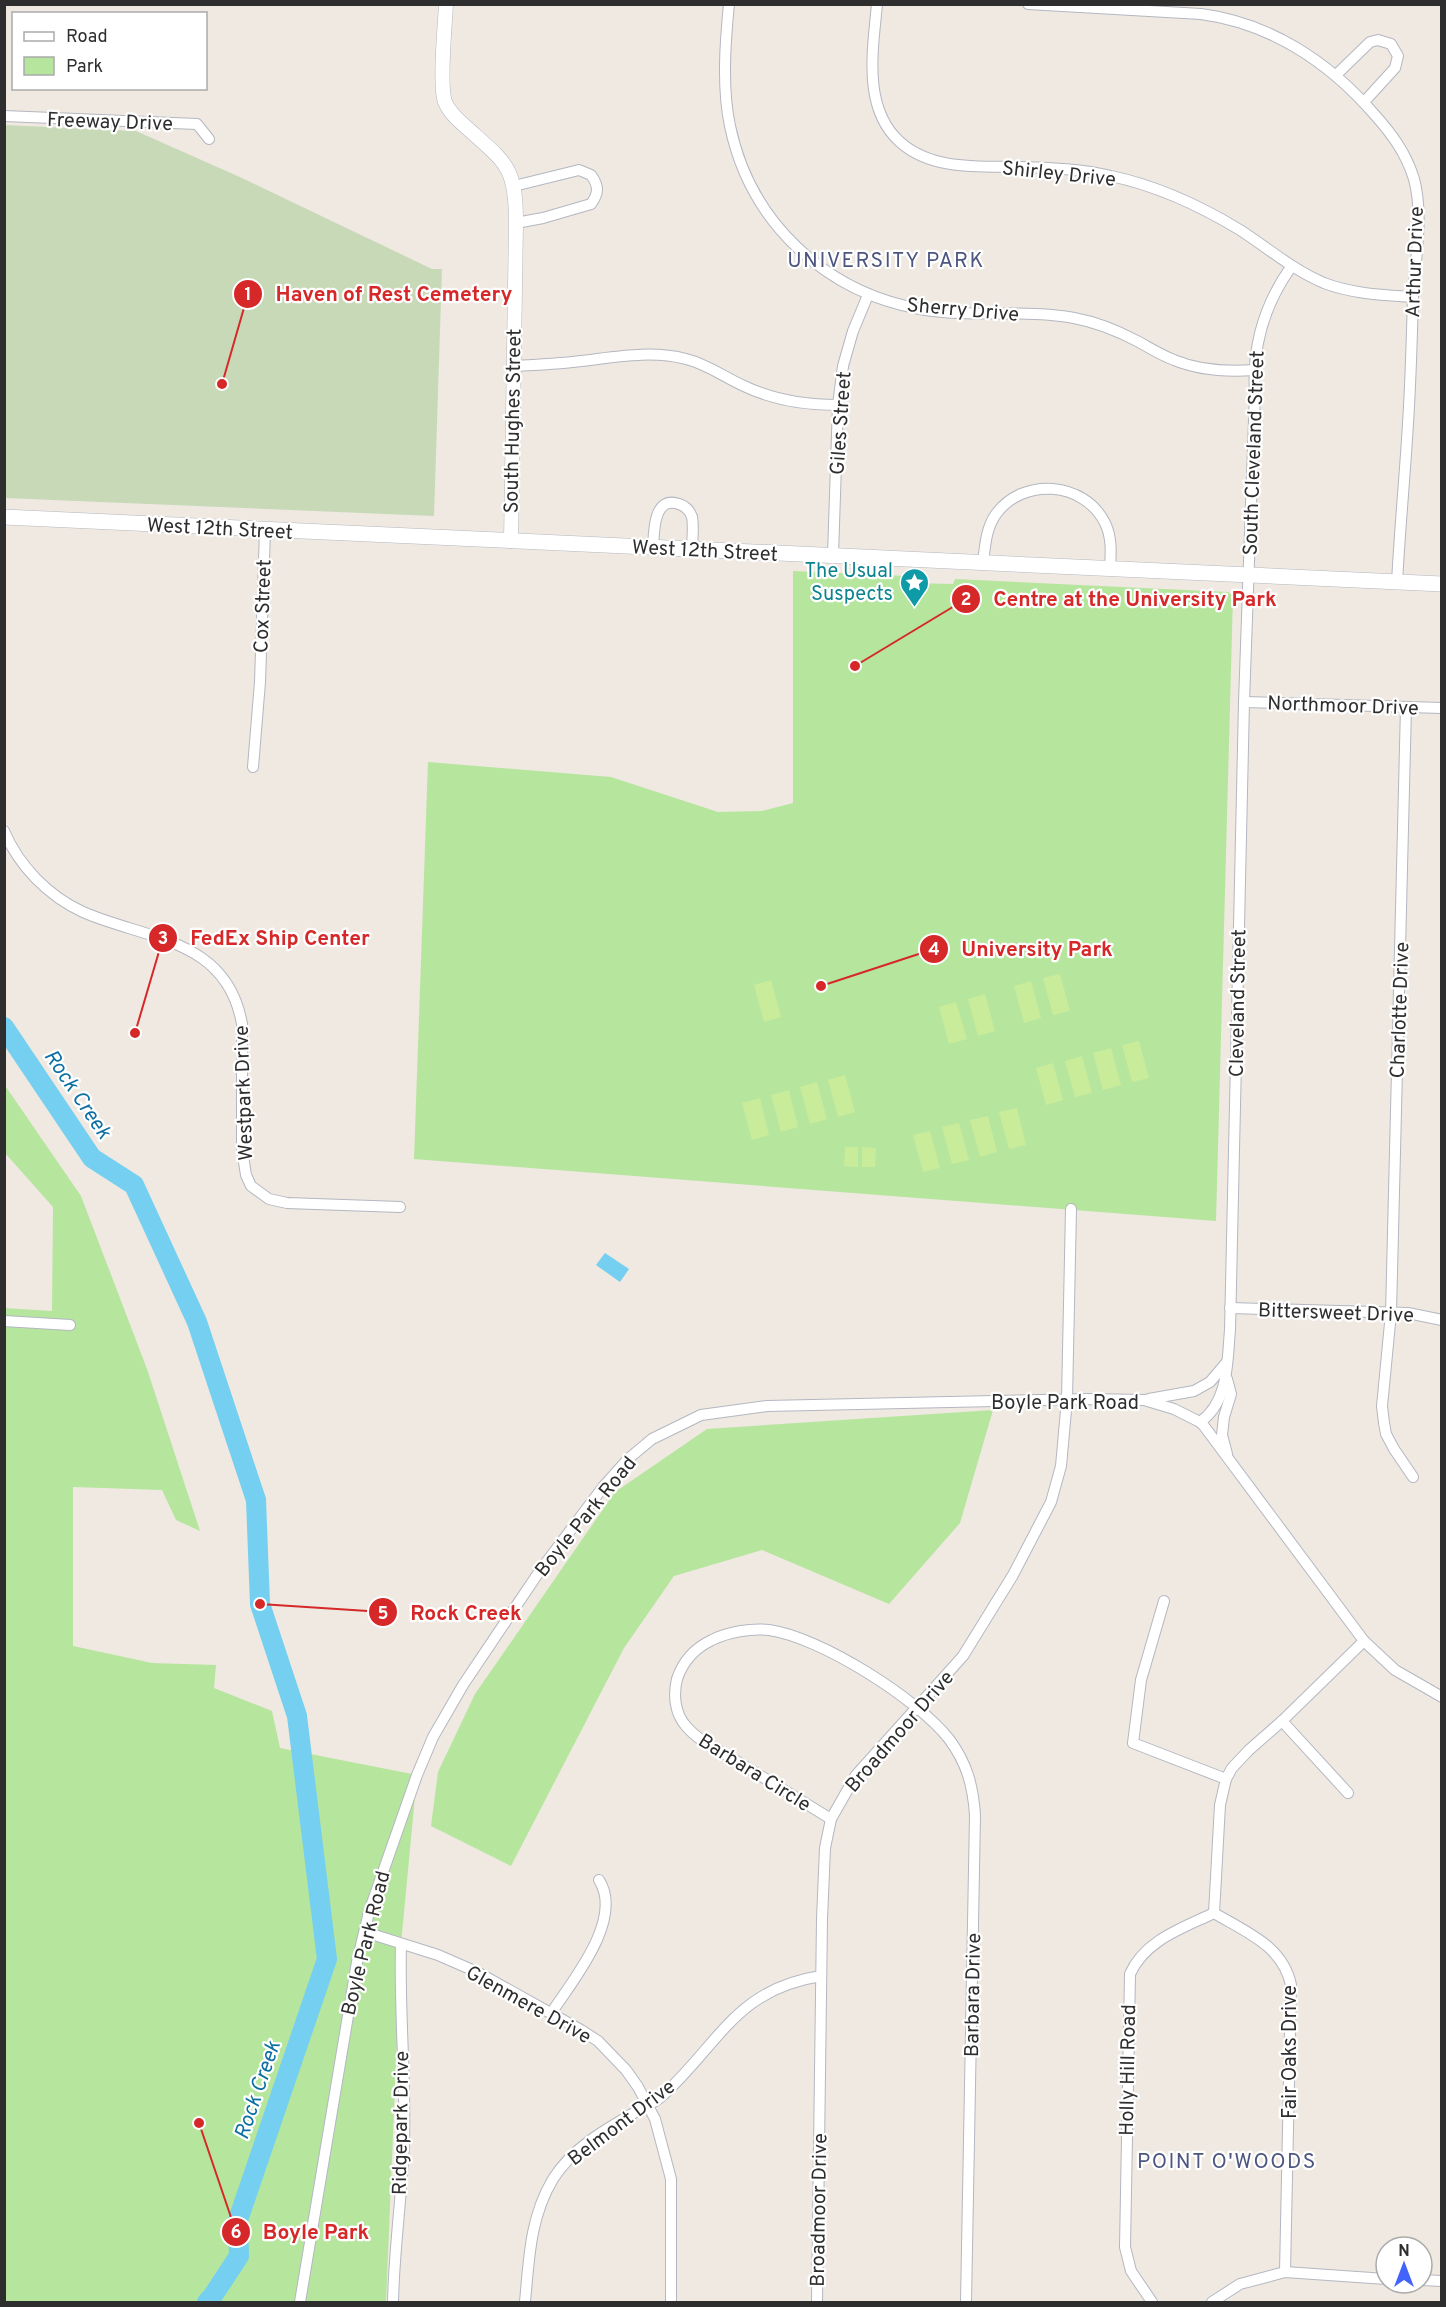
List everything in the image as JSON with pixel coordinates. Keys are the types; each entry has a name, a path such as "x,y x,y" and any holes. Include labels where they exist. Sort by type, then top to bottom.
{"main road":[{"name":"West 12th Street","path":"4,517 1442,584"}],"street":[{"name":"South Hughes Street","path":"446,4 445,101 457,118 500,157 506,165 514,186 516,223 511,541"},
{"name":"Sherry Drive","path":"729,4 727,105 734,145 747,179 769,216 790,242 822,269 868,295 921,309 1074,319 1118,331 1163,356 1184,364 1210,369 1254,370"},
{"name":"Shirley Drive","path":"877,4 873,73 875,97 887,128 910,151 950,164 1085,171 1148,185 1195,205 1240,230 1291,267 1326,284 1354,292 1413,297"},
{"name":"Arthur Drive","path":"1028,4 1201,14 1227,19 1277,37 1336,75 1364,102 1398,143 1414,182 1418,217 1409,406 1397,583"},
{"path":"1336,75 1370,42 1378,40 1391,44 1398,56 1395,68 1364,102"},
{"name":"Freeway Drive","path":"4,116 197,124 209,139"},
{"path":"514,186 579,170 591,175 598,188 591,204 516,223"},
{"name":"South Cleveland Street","path":"1248,575 1256,392 1254,370 1258,335 1274,292 1291,267"},
{"name":"Giles Street","path":"833,555 838,405 845,355 868,295"},
{"path":"512,366 647,354 664,355 701,363 741,385 770,397 794,402 838,405"},
{"path":"983,563 986,539 995,515 1015,496 1036,489 1051,488 1075,495 1099,513 1109,537 1110,568"},
{"path":"652,548 656,514 664,506 675,503 686,507 692,517 692,550"},
{"name":"Cox Street","path":"253,766 260,682 264,530"},
{"name":"Cleveland Street","path":"1200,1422 1209,1415 1226,1377 1227,1362 1248,575"},
{"name":"Northmoor Drive","path":"1244,702 1442,708"},
{"name":"Charlotte Drive","path":"1406,707 1391,1313 1382,1406 1386,1434 1413,1477"},
{"name":"Westpark Drive","path":"4,831 27,871 68,903 96,917 184,946 206,960 224,979 237,1005 242,1024 242,1149 246,1175 251,1186 268,1200 287,1203 400,1207"},
{"name":"Broadmoor Drive","path":"817,2302 821,1976 825,1848 831,1819 856,1775 944,1680 963,1656 1000,1598 1040,1527 1051,1502 1061,1466 1066,1400 1071,1209"},
{"name":"Bittersweet Drive","path":"1230,1308 1408,1313 1442,1320"},
{"path":"4,1321 70,1325"},
{"path":"1144,1400 1194,1390 1210,1382 1227,1362"},
{"path":"1226,1377 1231,1394 1224,1417 1222,1435 1228,1460"},
{"name":"Boyle Park Road","path":"300,2302 346,2019 365,1932 372,1902 417,1775 434,1737 463,1685 539,1572 603,1487 628,1459 652,1438 701,1414 767,1406 1144,1400 1174,1409 1200,1422 1364,1641 1395,1670 1442,1697"},
{"path":"1164,1601 1141,1680 1134,1743 1226,1779"},
{"name":"Barbara Circle","path":"831,1819 714,1748 686,1727 677,1710 675,1693 679,1675 686,1660 700,1646 725,1635 767,1630 782,1633 825,1650 862,1670 916,1708"},
{"path":"1215,1913 1220,1805 1226,1779 1249,1750 1364,1641"},
{"name":"Barbara Drive","path":"916,1708 936,1724 957,1751 969,1774 974,1793 966,2302"},
{"path":"1282,1721 1348,1793"},
{"path":"552,2012 597,1940 607,1908 606,1892 599,1880"},
{"name":"Fair Oaks Drive","path":"1215,1913 1274,1951 1286,1966 1291,1985 1286,2272"},
{"name":"Holly Hill Road","path":"1152,2302 1131,2271 1125,2247 1130,1974 1140,1955 1153,1944 1215,1913"},
{"name":"Glenmere Drive","path":"365,1932 438,1954 552,2012 581,2030 613,2055 626,2070 648,2105 662,2142 671,2179 671,2302"},
{"name":"Ridgepark Drive","path":"393,2302 396,2230 404,2143 401,1944"},
{"name":"Belmont Drive","path":"525,2302 530,2246 536,2213 564,2164 582,2147 661,2097 695,2063 734,2017 752,2002 767,1992 796,1981 821,1976"},
{"path":"1212,2302 1240,2284 1286,2272 1374,2278"}],"green space":[{"path":"4,125 136,131 242,178 432,269 442,269 434,516 5,498"},
{"path":"793,571 907,576 911,583 953,584 955,579 1228,592 1233,596 1216,1221 414,1159 428,762 611,777 718,812 762,811 793,803"},
{"path":"1060,974 1070,1011 1053,1015 1043,978"},
{"path":"771,980 781,1017 764,1022 754,985"},
{"path":"1031,981 1041,1018 1024,1023 1014,986"},
{"path":"985,994 995,1031 978,1036 968,999"},
{"path":"956,1002 967,1039 949,1044 939,1007"},
{"path":"1139,1041 1149,1078 1132,1082 1122,1045"},
{"path":"1111,1048 1121,1085 1103,1090 1093,1053"},
{"path":"1082,1056 1092,1093 1075,1097 1065,1061"},
{"path":"1053,1063 1063,1100 1046,1105 1036,1068"},
{"path":"845,1075 855,1112 838,1117 828,1080"},
{"path":"817,1082 827,1119 810,1124 800,1087"},
{"path":"4,1084 81,1196 147,1369 200,1531 176,1520 162,1490 73,1487 73,1646 152,1663 216,1665 214,1688 272,1711 280,1748 417,1775 401,1944 386,2302 5,2302 4,1308 52,1311 53,1207 5,1153"},
{"path":"789,1090 798,1127 781,1132 771,1095"},
{"path":"760,1098 769,1135 752,1140 742,1103"},
{"path":"1017,1108 1026,1145 1009,1149 999,1112"},
{"path":"988,1116 997,1152 980,1157 970,1120"},
{"path":"959,1123 969,1160 952,1164 942,1127"},
{"path":"930,1131 940,1168 923,1172 913,1135"},
{"path":"845,1147 858,1147 858,1167 844,1166"},
{"path":"862,1147 876,1148 875,1167 862,1167"},
{"path":"993,1410 960,1523 889,1604 762,1550 674,1576 624,1648 511,1866 431,1826 438,1772 475,1694 615,1492 707,1429"}],"water":[{"path":"605,1253 629,1269 620,1282 596,1265"}],"waterway":[{"name":"Rock Creek","path":"4,1027 92,1158 134,1185 197,1322 256,1500 260,1604 297,1716 327,1959 238,2220 239,2256 207,2302"}],"place":[{"name":"Haven of Rest Cemetery","path":"222,384"},
{"name":"The Usual Suspects","path":"914,608"},
{"name":"Centre at the University Park","path":"855,666"},
{"name":"University Park","path":"821,986"},
{"name":"FedEx Ship Center","path":"135,1033"},
{"name":"Rock Creek","path":"260,1604"},
{"name":"Boyle Park","path":"199,2123"}],"district":[{"name":"UNIVERSITY PARK","path":"886,260"},
{"name":"POINT O'WOODS","path":"1227,2161"}]}
